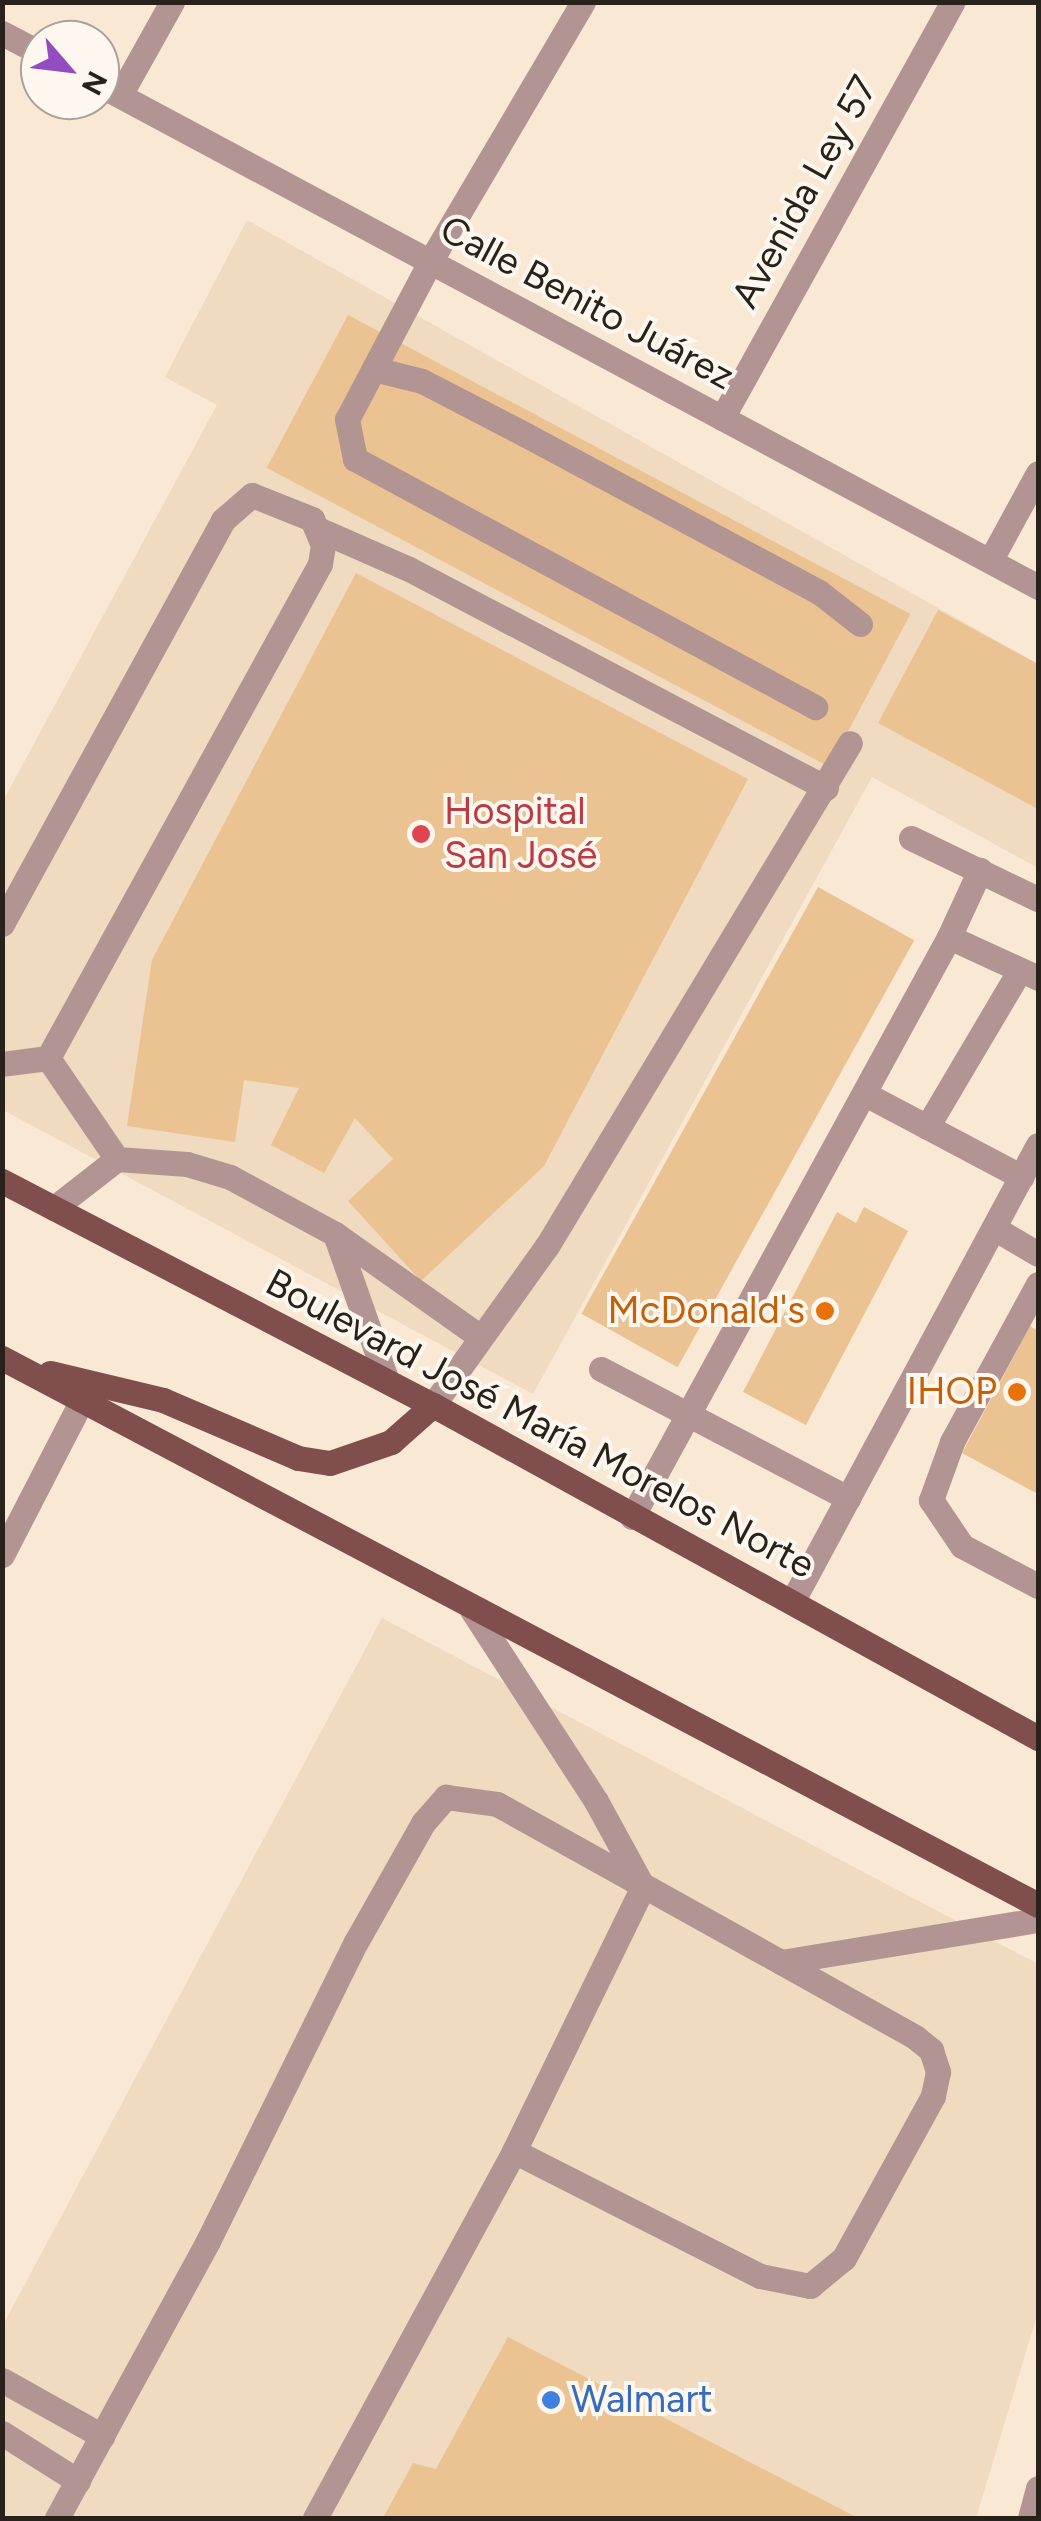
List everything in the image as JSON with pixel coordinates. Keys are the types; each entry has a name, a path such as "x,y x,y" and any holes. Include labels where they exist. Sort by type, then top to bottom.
{"main road":[{"name":"Boulevard José María Morelos Norte","path":"2,1181 432,1404 632,1518 1038,1738"},
{"path":"12,1362 163,1400 298,1458 330,1463 391,1442 432,1404"},
{"path":"12,1362 472,1610 1038,1905"}],"street":[{"path":"120,76 172,2"},
{"path":"583,2 431,260 347,419 356,459 815,707"},
{"name":"Avenida Ley 57","path":"722,418 953,2"},
{"name":"Calle Benito Juárez","path":"120,95 1038,587"},
{"path":"374,369 422,381 492,417 819,592 860,624"},
{"path":"990,560 1038,473"},
{"path":"2,924 239,500 252,495 280,502 320,530 409,569 826,788"},
{"path":"48,1058 320,564 320,530"},
{"path":"432,1404 547,1246 850,743"},
{"path":"911,838 1038,898"},
{"path":"632,1518 868,1095 980,870"},
{"path":"927,1126 1029,974 949,938"},
{"path":"2,1064 48,1058"},
{"path":"48,1058 118,1159"},
{"path":"868,1095 1022,1177"},
{"path":"792,1602 1038,1145"},
{"path":"54,1208 118,1159 187,1164 230,1177 334,1234 479,1336"},
{"path":"994,1228 1038,1254"},
{"path":"334,1234 388,1381"},
{"path":"1038,1284 952,1442 931,1500 962,1546 1038,1586"},
{"path":"601,1369 848,1498"},
{"path":"2,1555 82,1400"},
{"path":"472,1610 596,1800 643,1887"},
{"path":"57,2518 208,2240 356,1942 433,1809 456,1796 497,1804 916,2037 931,2050 938,2072 924,2112 829,2275 810,2286 776,2282 514,2151"},
{"path":"315,2518 514,2151 643,1887"},
{"path":"781,1962 1038,1920"},
{"path":"2,2380 102,2436"},
{"path":"2,2433 78,2481"},
{"path":"1030,2518 1038,2488"}],"shaded area":[{"name":"Hospital San José","path":"247,220 1038,664 1038,868 872,777 533,1394 3,1110 3,801 217,405 165,377"},
{"path":"382,1618 1038,1964 1038,2312 976,2518 3,2518 3,2325"}],"building":[{"path":"348,315 910,614 829,767 267,468"},
{"path":"356,573 748,779 544,1166 421,1281 348,1201 393,1159 355,1118 324,1173 271,1145 299,1088 244,1080 235,1142 127,1126 152,960"},
{"path":"938,610 1038,664 1038,809 878,723"},
{"path":"818,887 914,940 678,1367 581,1314"},
{"name":"McDonald's","path":"864,1207 908,1231 806,1425 743,1392 837,1212 856,1223"},
{"name":"IHOP","path":"1030,1326 1038,1331 1038,1494 962,1453"},
{"name":"Walmart","path":"508,2337 858,2518 383,2518 413,2463 436,2469"}],"place":[{"name":"Hospital San José","path":"421,834"},
{"name":"McDonald's","path":"825,1311"},
{"name":"IHOP","path":"1017,1392"},
{"name":"Walmart","path":"551,2400"}]}
